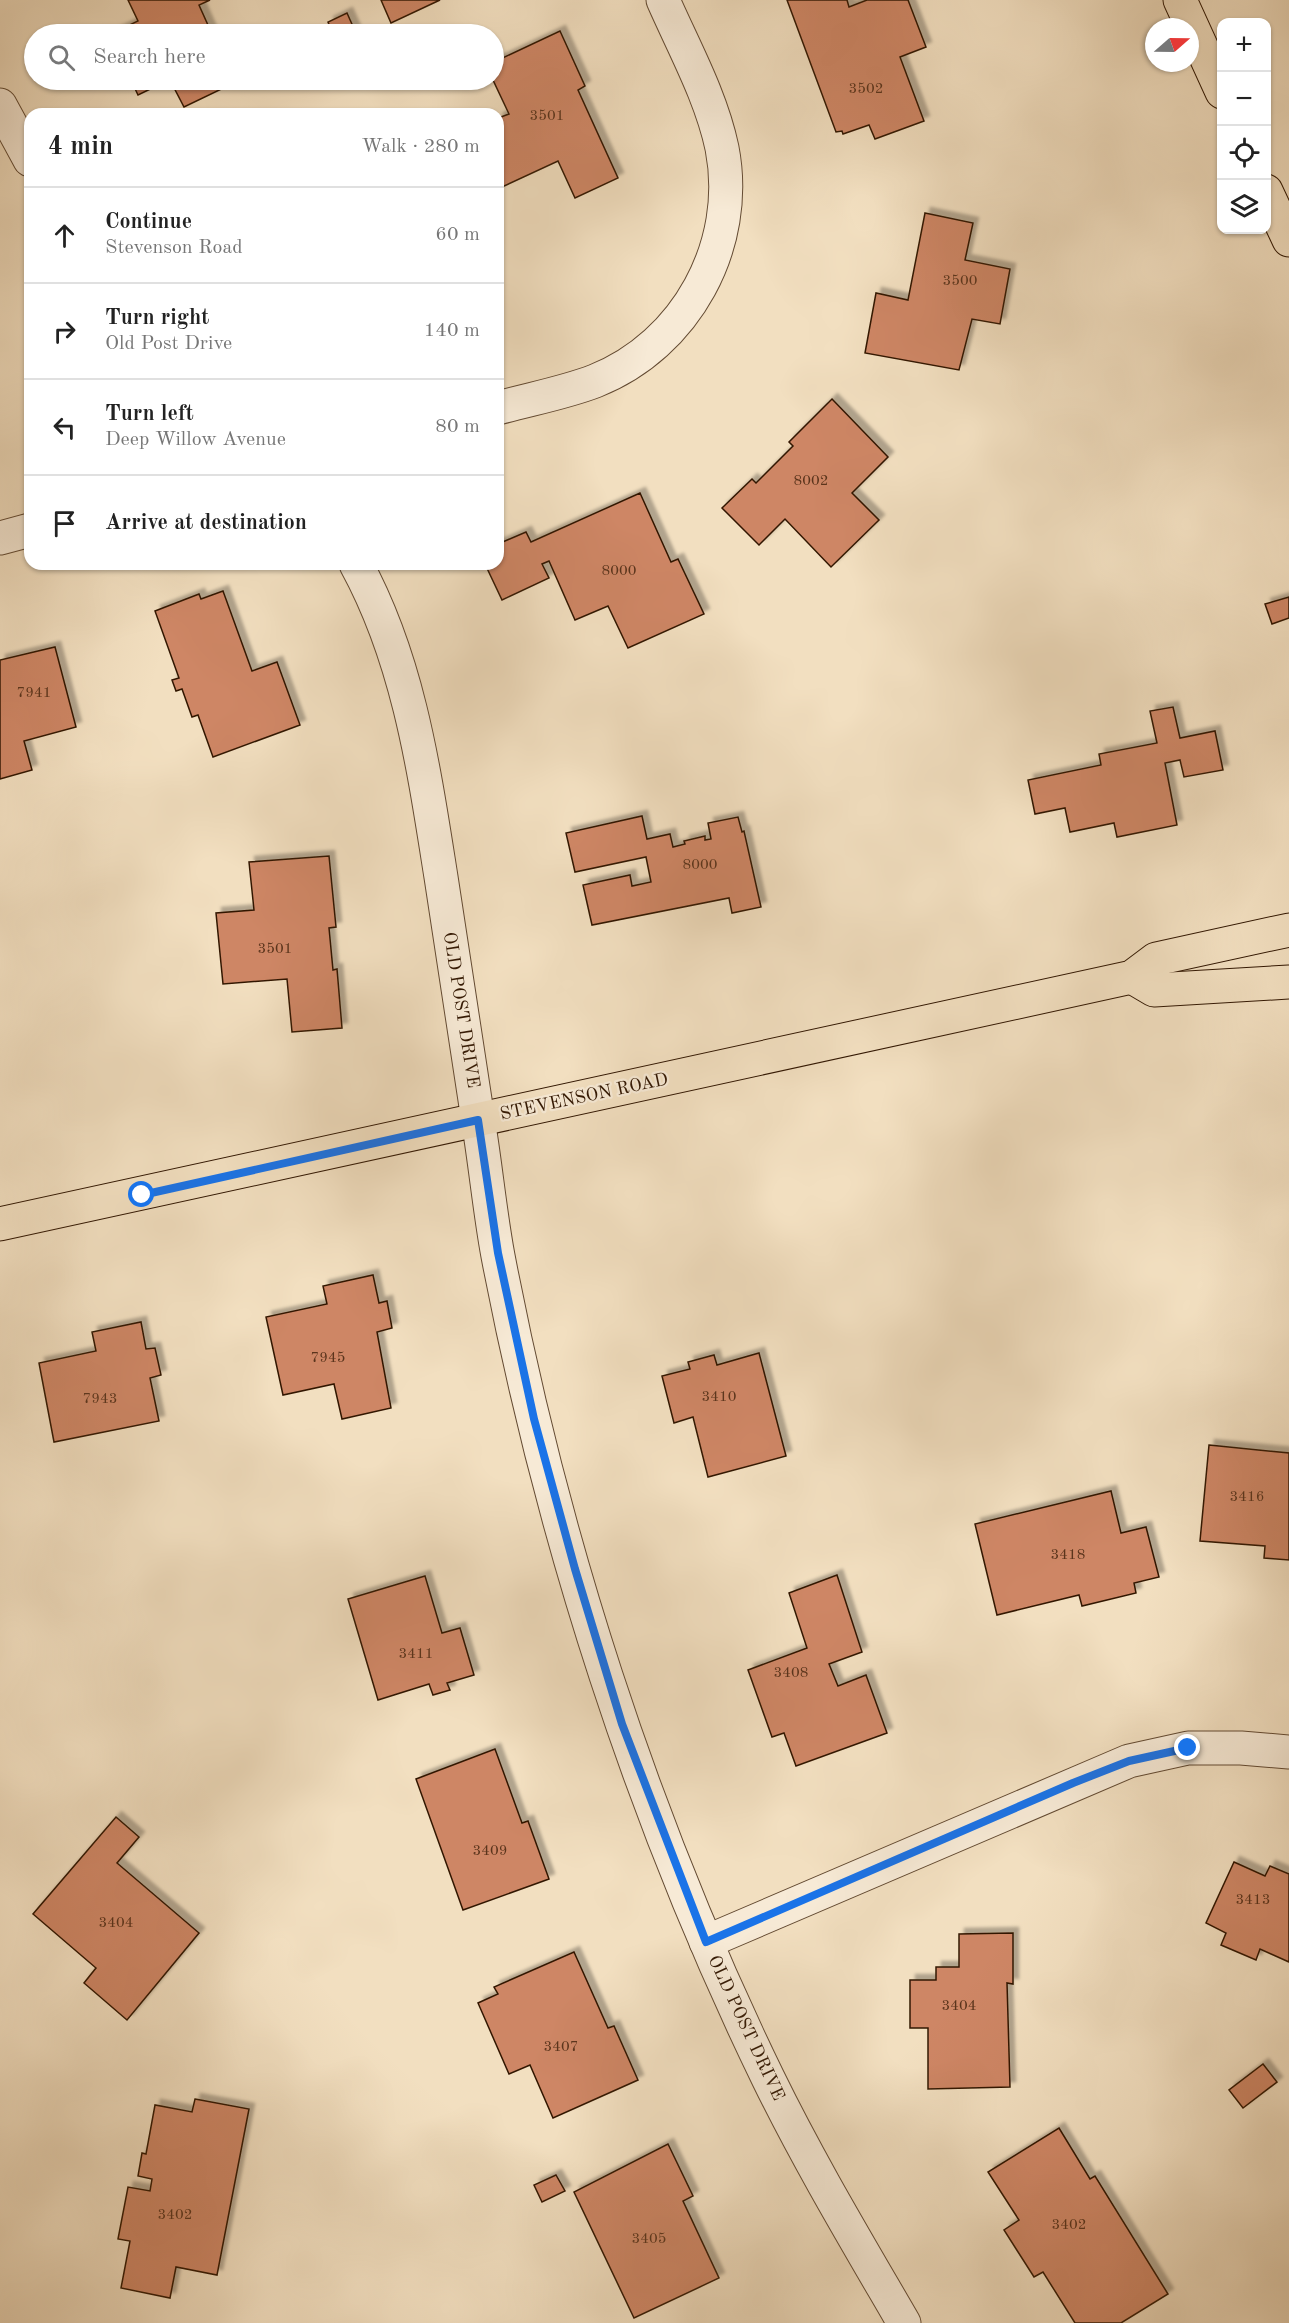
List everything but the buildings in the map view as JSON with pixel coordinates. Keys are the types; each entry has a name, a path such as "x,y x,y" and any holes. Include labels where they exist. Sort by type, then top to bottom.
{"main road":[{"path":"1180,0 1217,83"},
{"path":"1271,202 1289,240"},
{"name":"STEVENSON ROAD","path":"0,1224 1132,977 1156,958 1289,930"},
{"path":"1132,977 1154,990 1289,982"}],"street":[{"path":"504,406 595,381 640,357 681,319 704,284 720,237 725,187 722,149 707,98 663,0"},
{"path":"0,105 24,149"},
{"path":"0,538 24,532"},
{"name":"OLD POST DRIVE","path":"359,570 370,589 401,668 423,764 498,1253 534,1419 575,1569 622,1724 706,1942 768,2079 830,2197 904,2323"},
{"path":"706,1942 1129,1761 1188,1748 1241,1748 1289,1752"}],"route":[{"path":"142,1195 478,1120 498,1253 534,1419 575,1569 622,1724 706,1942 1073,1783 1129,1761 1188,1748"}]}
